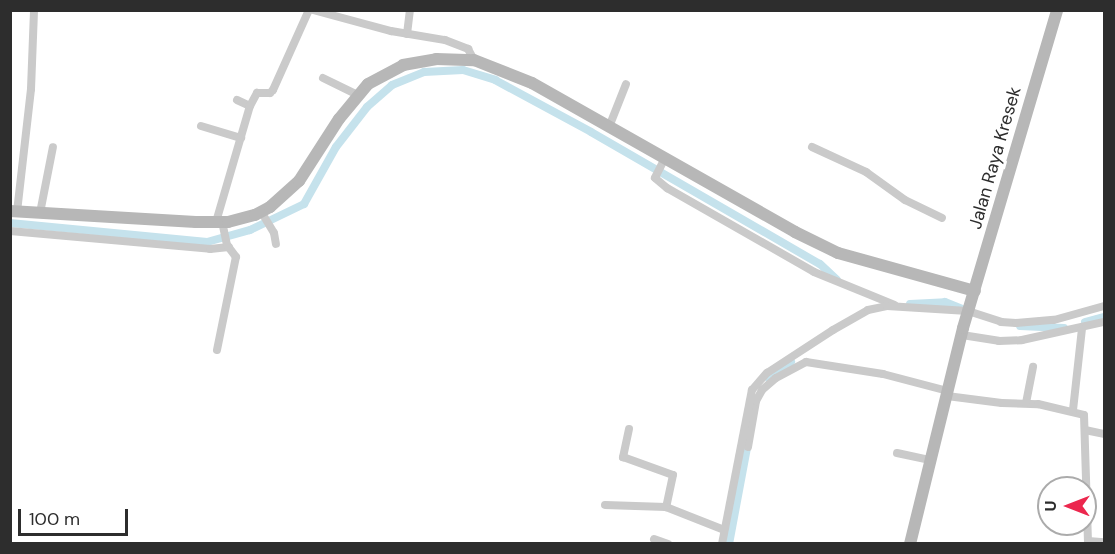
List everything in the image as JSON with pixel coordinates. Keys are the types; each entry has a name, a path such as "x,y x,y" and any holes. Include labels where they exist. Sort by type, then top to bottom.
{"main road":[{"name":"Jalan Raya Kresek","path":"910,543 963,331 1057,10"},
{"path":"14,212 220,226 264,215 300,182 358,95 375,80 403,65 436,59 474,60 532,83 609,127 659,167 838,253 975,291"}],"street":[{"path":"14,212 30,99 34,10"},
{"path":"217,350 236,262 235,254 228,246 220,226 241,138 250,106 257,93 270,93 273,90 311,10 408,34 432,37 468,49 474,60"},
{"path":"408,34 410,10"},
{"path":"324,78 358,95"},
{"path":"609,127 626,84"},
{"path":"237,100 250,106"},
{"path":"201,126 241,138"},
{"path":"40,213 53,147"},
{"path":"812,147 866,172 905,200 942,218"},
{"path":"659,167 655,179 666,188 814,272 897,306"},
{"path":"264,215 276,244"},
{"path":"10,231 210,249 228,246"},
{"path":"722,543 752,390 758,381 862,314 880,307 897,306 968,313 1001,322 1054,320 1104,322"},
{"path":"963,331 1006,341 1083,322 1104,306"},
{"path":"1073,410 1083,322"},
{"path":"748,447 756,401 762,390 776,378 806,362 883,374 948,393 1073,410 1085,416 1088,542 1104,542"},
{"path":"1026,404 1033,367"},
{"path":"629,429 623,457 673,475 666,507"},
{"path":"1085,430 1104,434"},
{"path":"897,453 930,460"},
{"path":"605,505 666,507 724,530"},
{"path":"654,539 668,543"}],"waterway":[{"path":"10,223 207,242 250,230 304,204 336,147 367,107 392,85 424,72 463,70 495,80 591,132 820,264 837,280"},
{"path":"910,304 945,302 962,309"},
{"path":"1085,322 1104,317"},
{"path":"1020,326 1064,328"},
{"path":"769,379 791,362"},
{"path":"729,544 748,442"}]}
